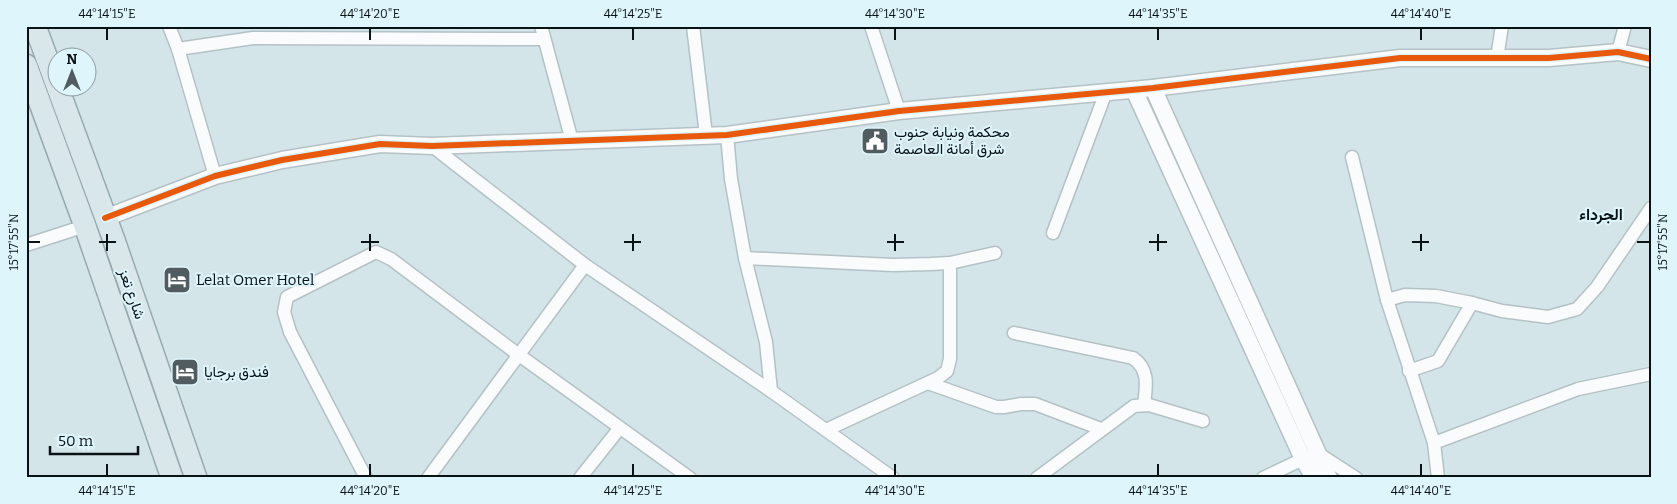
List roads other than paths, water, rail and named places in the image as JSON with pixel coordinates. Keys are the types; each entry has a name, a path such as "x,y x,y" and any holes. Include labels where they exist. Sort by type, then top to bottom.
{"highway":[{"name":"شارع تعز","path":"35,26 105,218 196,478"},
{"name":"شارع تعز","path":"26,65 85,226 172,478"},
{"path":"85,226 105,218"}],"street":[{"path":"169,26 178,49 215,176"},
{"path":"431,26 436,39"},
{"path":"693,26 706,135"},
{"path":"871,26 899,111"},
{"path":"1497,58 1502,26"},
{"path":"1618,52 1625,26"},
{"path":"178,49 252,32 436,39 543,32 572,141"},
{"path":"105,218 215,176 282,160 380,144 432,146 727,134 899,111 1153,88 1400,58 1549,58 1618,52 1651,59"},
{"path":"1153,88 1329,478"},
{"path":"1134,90 1303,459 1314,478"},
{"path":"1053,233 1106,92"},
{"path":"727,134 731,178 745,258 766,342 771,391"},
{"path":"432,146 585,266 771,391 892,478"},
{"path":"1352,157 1387,300 1434,443 1438,478"},
{"path":"1387,300 1404,295 1436,296 1502,311 1548,318 1577,310 1597,288 1651,208"},
{"path":"26,245 85,226"},
{"path":"366,478 290,332 284,312 287,297 376,252 391,259 519,356 690,478"},
{"path":"745,258 893,265 950,263 995,253"},
{"path":"826,430 928,383 947,371 949,363 950,263"},
{"path":"428,478 585,266"},
{"path":"1409,371 1438,361 1472,303"},
{"path":"1014,333 1133,358 1142,365 1146,374 1144,405"},
{"path":"1434,443 1578,389 1651,374"},
{"path":"928,383 996,407 1004,408 1021,404 1035,404 1101,430"},
{"path":"1037,478 1129,408 1144,405 1203,421"},
{"path":"580,478 619,428"},
{"path":"1263,478 1303,459 1319,454"},
{"path":"1319,454 1356,478"}],"place":[{"name":"محكمة ونيابة جنوب شرق أمانة العاصمة","path":"875,141"},
{"name":"Lelat Omer Hotel","path":"177,280"},
{"name":"فندق برجايا","path":"185,372"}],"district":[{"name":"الجرداء","path":"1601,214"}]}
